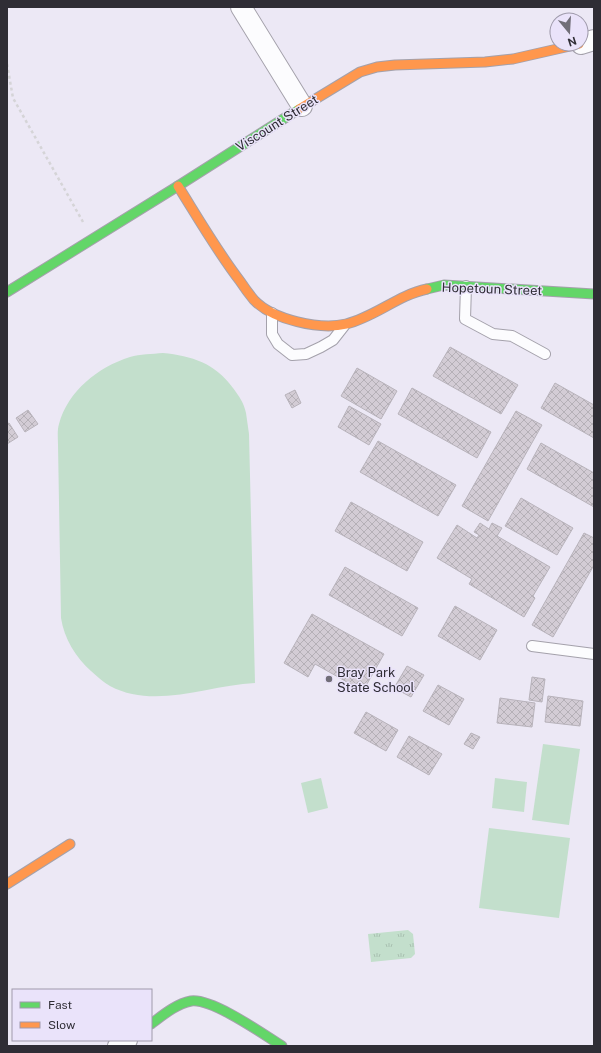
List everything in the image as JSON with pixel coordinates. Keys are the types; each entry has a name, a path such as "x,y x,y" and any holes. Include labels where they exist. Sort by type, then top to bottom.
{"street":[{"path":"241,7 302,106"},
{"name":"Viscount Street","path":"7,292 178,186 302,106 360,72 377,67 395,65 513,59 549,52"},
{"name":"Hopetoun Street","path":"178,186 205,232 241,285 255,301 272,313 298,322 323,326 345,324 367,317 415,291 444,285 594,294"},
{"path":"7,884 70,844"},
{"path":"152,1023 185,1003 197,1001 208,1003 222,1010 282,1046"}],"lane":[{"path":"466,286 465,319 493,334 512,336 545,354"},
{"path":"272,313 272,334 278,344 292,355 306,354 333,340 345,324"},
{"path":"532,646 594,654"}],"path":[{"path":"7,64 12,98 84,223 90,220"}],"green space":[{"path":"163,353 184,356 202,362 219,372 233,388 245,409 249,434 255,683 182,694 145,696 127,693 102,681 80,660 65,633 61,618 58,432 63,412 69,401 86,382 96,374 118,361 130,357"},
{"path":"543,744 580,749 569,825 532,820"},
{"path":"321,778 328,808 308,813 301,783"},
{"path":"495,778 527,782 524,812 492,808"},
{"path":"489,828 570,838 559,918 479,908"},
{"path":"408,930 413,934 415,954 411,958 371,962 368,934"}],"building":[{"path":"450,347 518,385 501,414 433,376"},
{"path":"357,368 397,391 381,419 341,396"},
{"path":"555,383 594,405 594,438 541,408"},
{"path":"412,388 491,432 477,458 398,414"},
{"path":"295,390 301,403 292,408 285,395"},
{"path":"349,406 381,424 369,445 338,427"},
{"path":"28,410 38,424 25,432 16,418"},
{"path":"516,411 542,425 488,521 462,506"},
{"path":"9,423 18,437 7,444 7,424"},
{"path":"378,441 456,485 438,516 360,472"},
{"path":"541,443 594,473 594,507 527,469"},
{"path":"521,498 573,528 557,555 505,526"},
{"path":"351,502 423,542 407,571 335,531"},
{"path":"480,523 489,529 492,523 502,528 497,536 550,567 533,596 535,598 524,617 469,584 472,579 437,558 457,525 477,538 479,535 474,532"},
{"path":"584,533 594,538 594,565 553,637 532,625"},
{"path":"345,567 418,608 402,636 329,595"},
{"path":"455,606 497,630 480,660 438,636"},
{"path":"312,614 384,654 363,691 315,664 308,677 284,663"},
{"path":"407,666 424,675 411,697 394,688"},
{"path":"532,677 545,679 542,702 529,700"},
{"path":"438,685 464,699 449,725 423,711"},
{"path":"548,696 583,701 580,726 545,722"},
{"path":"500,698 535,703 532,727 497,723"},
{"path":"366,712 398,730 386,751 354,733"},
{"path":"471,733 480,737 473,749 464,744"},
{"path":"409,736 442,754 429,775 397,757"}],"traffic: fast":[{"path":"7,292 299,109"},
{"path":"427,289 444,285 594,294"},
{"path":"152,1023 170,1010 185,1002 200,1002 224,1011 282,1046"}],"traffic: slow":[{"path":"299,109 360,72 377,67 485,62 513,59 549,51"},
{"path":"178,186 216,246 252,298 262,307 285,318 297,322 323,326 346,324 357,321 406,296 427,289"},
{"path":"7,884 70,844"}],"place":[{"name":"Bray Park State School","path":"329,679"}]}
